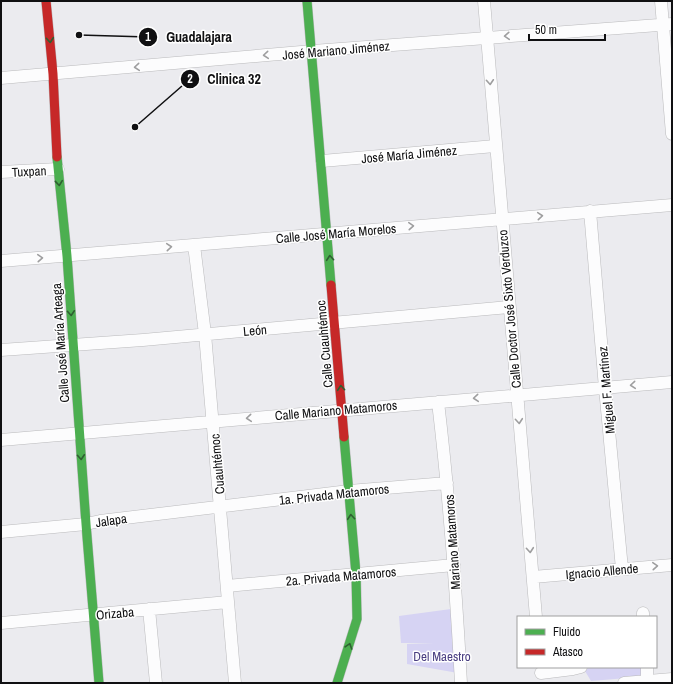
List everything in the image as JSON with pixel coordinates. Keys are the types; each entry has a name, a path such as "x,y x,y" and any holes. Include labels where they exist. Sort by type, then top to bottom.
{"street":[{"name":"Calle José María Arteaga","path":"46,1 53,74 58,169 67,256 99,683"},
{"name":"Calle Cuauhtémoc","path":"308,1 356,574 357,619 337,683"},
{"name":"Calle Doctor José Sixto Verduzco","path":"484,1 516,395 536,616"},
{"path":"661,1 668,24 672,134"},
{"name":"José Mariano Jiménez","path":"1,78 312,51 668,24"},
{"name":"José María Jiménez","path":"322,161 496,146"},
{"name":"Tuxpan","path":"1,172 58,169"},
{"name":"Calle José María Morelos","path":"1,261 672,205"},
{"name":"Miguel F. Martínez","path":"590,211 622,569"},
{"name":"Cuauhtémoc","path":"194,245 205,334 235,683"},
{"name":"León","path":"1,350 205,334 510,307"},
{"name":"Calle Mariano Matamoros","path":"1,440 672,382"},
{"name":"Mariano Matamoros","path":"438,402 454,566 461,683"},
{"name":"1a. Privada Matamoros","path":"220,507 349,491 447,484"},
{"name":"Jalapa","path":"1,532 86,524 100,520 220,507"},
{"name":"Ignacio Allende","path":"533,577 672,565"},
{"name":"2a. Privada Matamoros","path":"227,586 454,566"},
{"name":"Orizaba","path":"1,623 228,602"},
{"path":"149,609 156,683"},
{"path":"541,674 578,668"},
{"path":"647,668 647,681"},
{"path":"624,683 672,679"}],"green space":[{"name":"Del Maestro","path":"451,609 458,673 407,664 407,644 434,643 401,643 399,616"},
{"path":"588,668 641,668 642,673 639,677 591,681 585,671"}],"traffic: fast":[{"path":"307,1 331,285"},
{"path":"57,157 67,256 99,683"},
{"path":"337,683 357,619 356,574 344,437"}],"traffic: jam":[{"path":"46,1 53,74 57,157"},
{"path":"331,285 344,437"}],"place":[{"name":"Guadalajara","path":"79,35"},
{"name":"Clinica 32","path":"135,127"}]}
